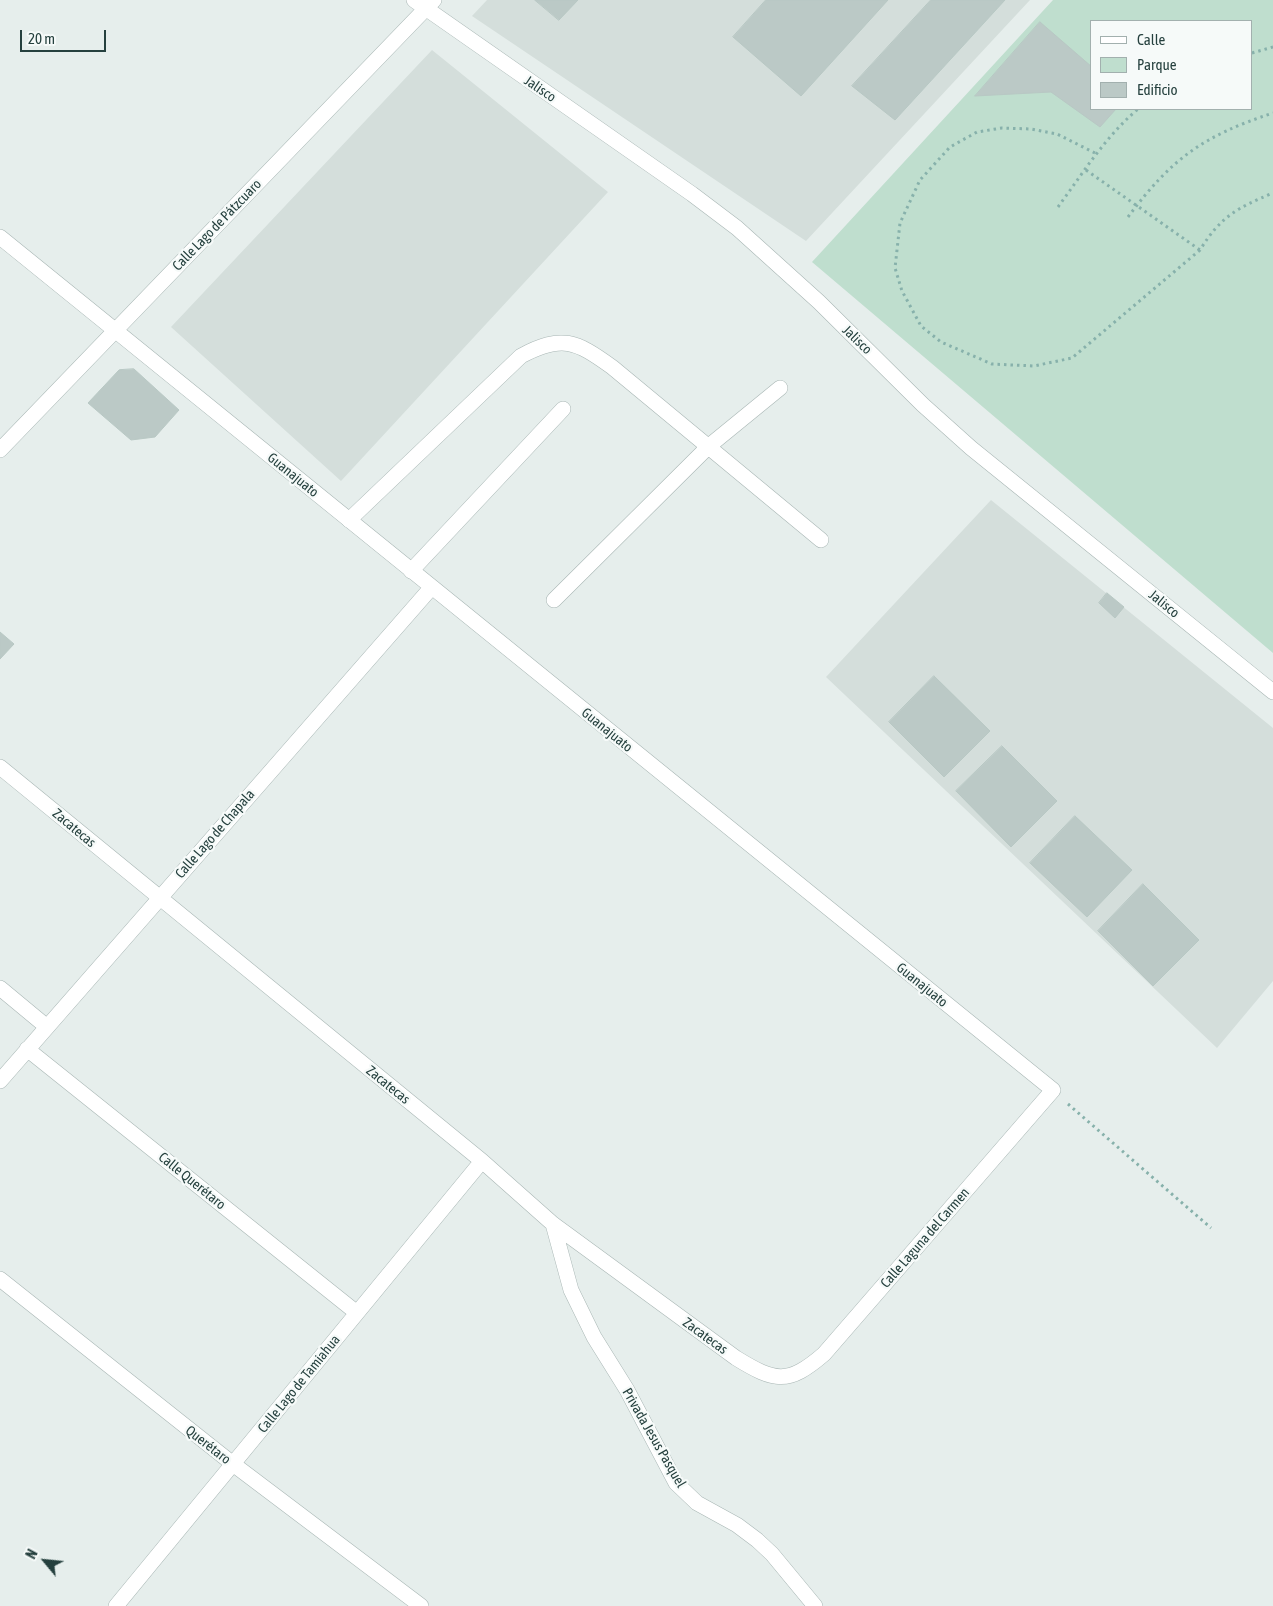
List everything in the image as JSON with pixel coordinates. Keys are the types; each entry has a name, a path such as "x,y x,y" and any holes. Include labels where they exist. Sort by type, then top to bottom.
{"street":[{"name":"Calle Lago de Pátzcuaro","path":"0,450 116,330 424,3"},
{"name":"Jalisco","path":"424,3 737,228 819,302 923,404 971,448 1273,692"},
{"name":"Guanajuato","path":"0,237 1053,1090"},
{"path":"349,520 521,356 544,344 562,342 581,346 595,355 709,446 821,540"},
{"path":"554,600 709,446 780,388"},
{"path":"411,571 563,409"},
{"name":"Calle Lago de Chapala","path":"0,1081 431,588"},
{"name":"Zacatecas","path":"0,767 482,1162 553,1224 753,1369 772,1376 790,1377"},
{"path":"0,988 47,1027"},
{"name":"Calle Querétaro","path":"27,1050 357,1313"},
{"name":"Calle Laguna del Carmen","path":"790,1377 804,1371 839,1338 1053,1090"},
{"name":"Calle Lago de Tamiahua","path":"116,1606 482,1162"},
{"name":"Privada Jesus Pasquel","path":"553,1224 571,1290 594,1337 627,1390 676,1483 697,1503 737,1525 762,1545 815,1606"},
{"name":"Querétaro","path":"0,1279 232,1464 420,1606"}],"path":[{"path":"1253,53 1273,47"},
{"path":"1058,207 1086,170 1095,153 1137,110"},
{"path":"1128,217 1150,188 1180,158 1211,137 1273,113"},
{"path":"1095,153 1057,134 1031,128 1002,128 977,132 950,147 920,180 900,223 895,268 902,291 921,326 940,342 992,364 1034,366 1072,358 1200,250 1212,229 1239,207 1273,193"},
{"path":"1086,170 1200,250"},
{"path":"1053,1090 1211,1228"}],"shaded area":[{"path":"487,0 1030,0 806,241 472,16"},
{"path":"432,50 608,192 341,481 171,327"},
{"path":"991,500 1273,728 1273,981 1217,1048 826,677"}],"green space":[{"path":"1053,0 1273,0 1273,653 812,262"}],"building":[{"path":"535,0 578,0 559,20"},
{"path":"766,0 888,0 801,96 733,37"},
{"path":"931,0 1005,0 895,120 852,86"},
{"path":"1040,22 1090,65 1090,110 1115,110 1100,127 1051,92 975,96"},
{"path":"134,369 179,410 155,437 131,440 88,403 119,370"},
{"path":"1107,593 1124,607 1115,618 1099,603"},
{"path":"0,632 14,644 0,659"},
{"path":"934,676 990,731 944,777 889,722"},
{"path":"1002,746 1057,801 1011,847 956,791"},
{"path":"1075,816 1132,870 1087,917 1030,863"},
{"path":"1143,884 1199,940 1153,986 1098,931"}]}
